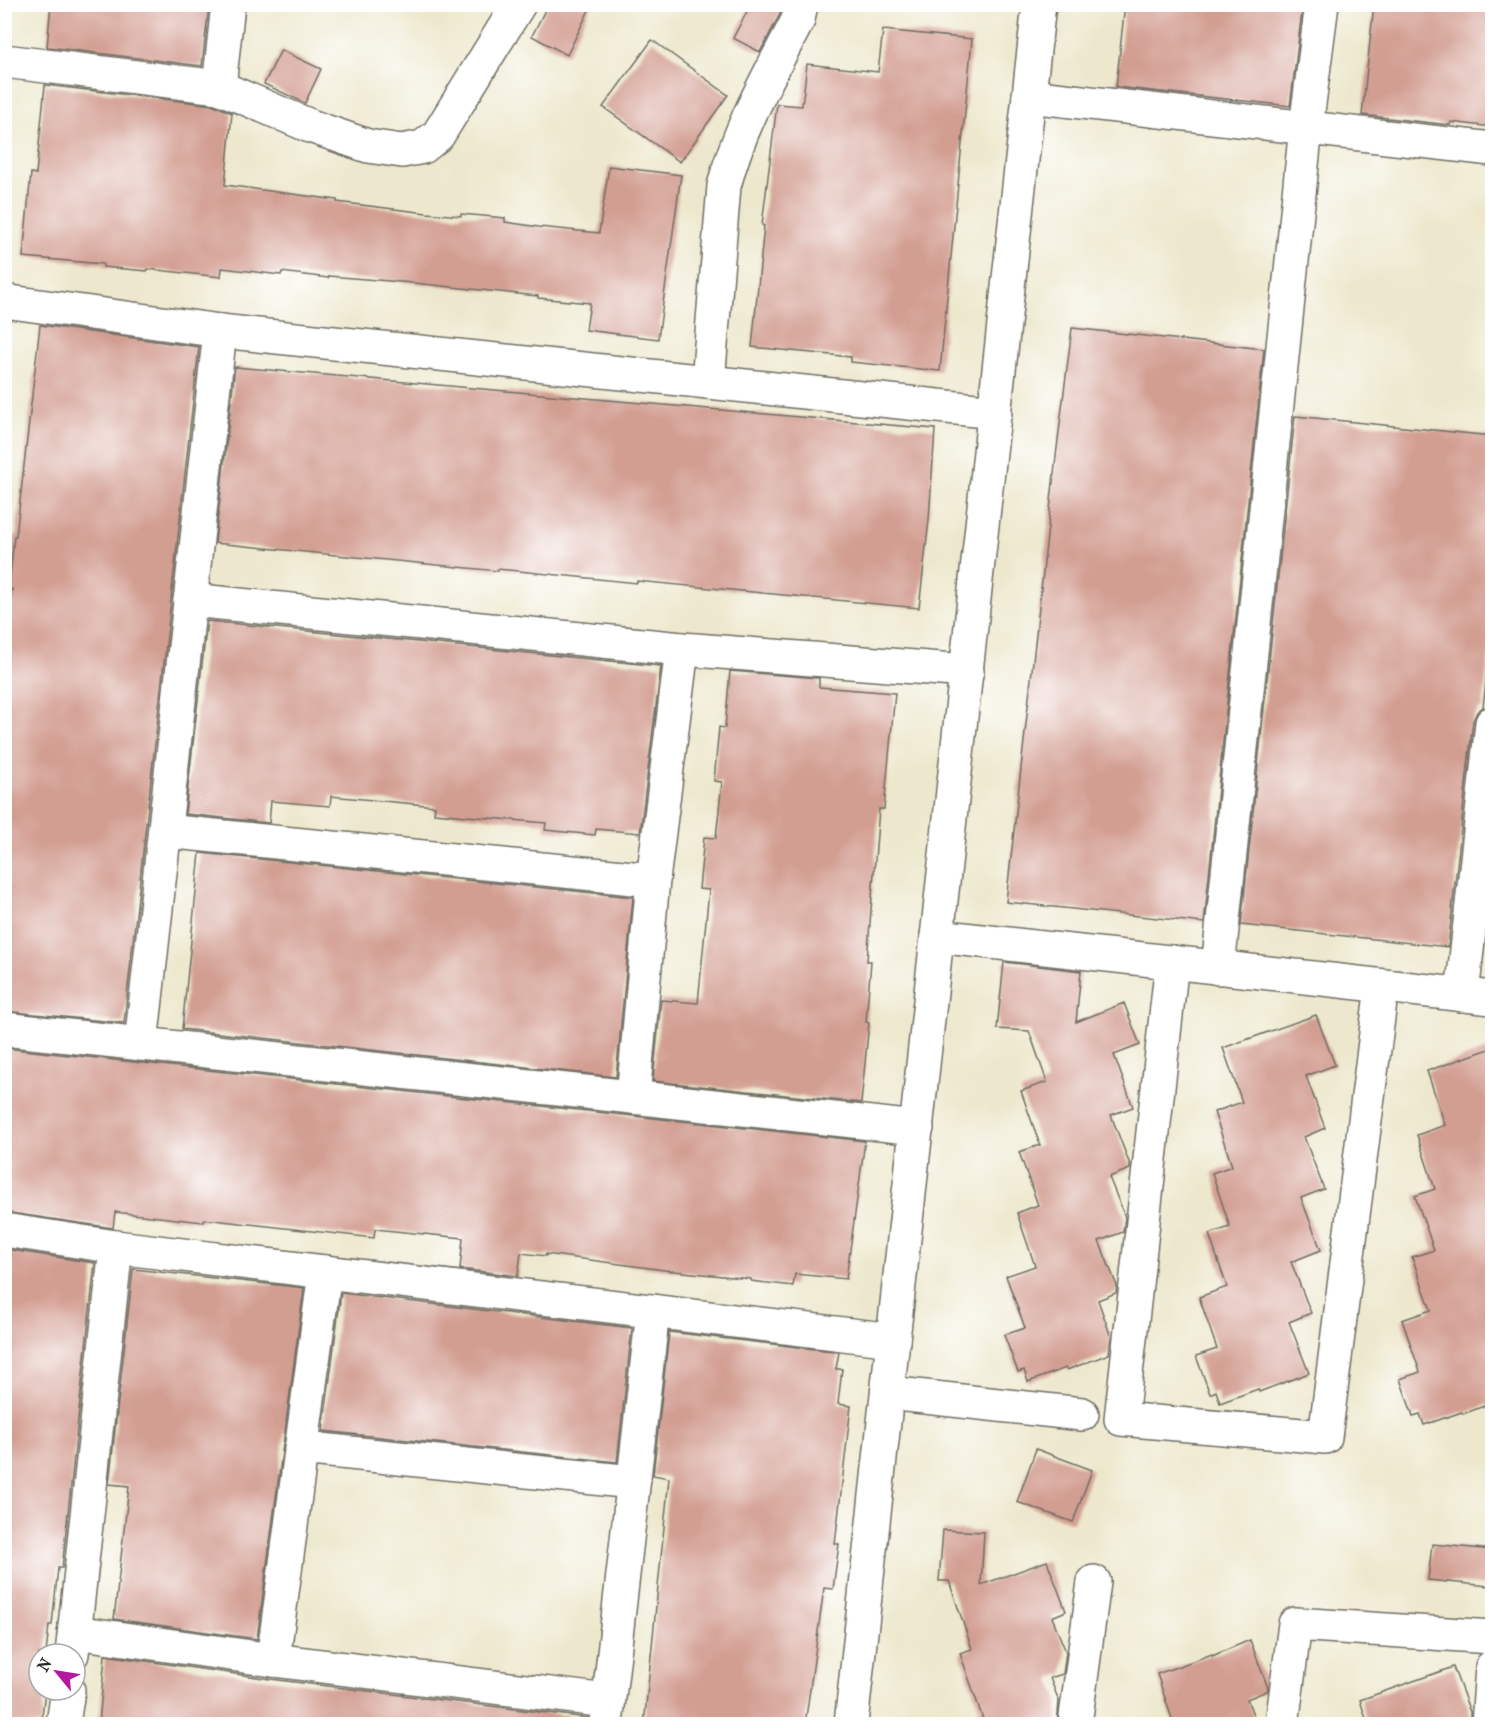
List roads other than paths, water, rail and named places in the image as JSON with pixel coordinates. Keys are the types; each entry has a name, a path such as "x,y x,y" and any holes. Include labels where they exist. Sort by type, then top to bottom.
{"street":[{"path":"219,87 228,4"},
{"path":"4,61 219,87 310,126 368,146 402,151 423,147 438,135 519,4"},
{"path":"708,382 724,186 732,157 798,20 801,4"},
{"path":"851,1725 1039,4"},
{"path":"1218,968 1306,127 1322,4"},
{"path":"1029,96 1492,149"},
{"path":"4,302 220,331 995,412"},
{"path":"141,1044 220,331"},
{"path":"190,600 682,649 966,671"},
{"path":"633,1097 653,880 682,649"},
{"path":"937,936 1477,997 1492,723"},
{"path":"165,831 653,880"},
{"path":"1172,962 1121,1419 1325,1437 1382,986"},
{"path":"4,1029 916,1128"},
{"path":"4,1230 116,1247 893,1340"},
{"path":"74,1642 116,1247"},
{"path":"273,1660 325,1272"},
{"path":"87,1644 273,1660 607,1713 653,1311"},
{"path":"888,1393 1082,1414"},
{"path":"301,1448 633,1482"},
{"path":"1075,1725 1094,1582"},
{"path":"1282,1725 1295,1623 1492,1637"},
{"path":"1488,1725 1492,1667"},
{"path":"63,1725 66,1702"}]}
